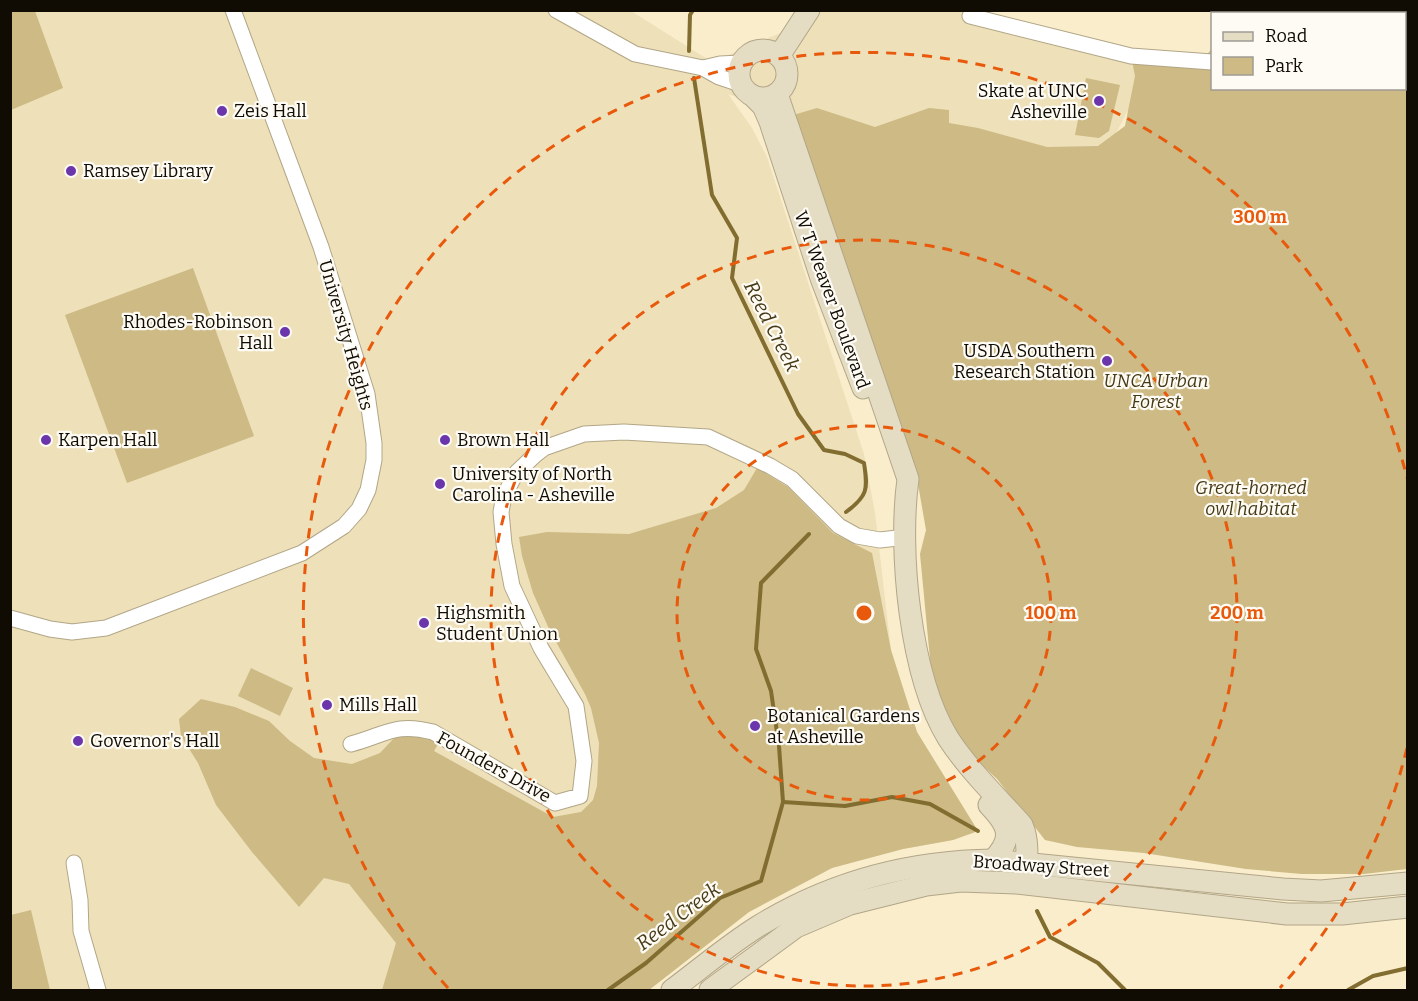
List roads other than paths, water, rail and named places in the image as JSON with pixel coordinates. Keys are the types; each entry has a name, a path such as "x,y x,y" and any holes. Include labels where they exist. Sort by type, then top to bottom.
{"main road":[{"path":"772,53 793,10"},
{"path":"772,53 809,10"},
{"path":"754,51 772,53 785,65 787,76 784,86 777,94 768,98 747,91 738,71 744,58 754,51"},
{"name":"W T Weaver Boulevard","path":"747,91 763,106 770,122 822,281 876,419 905,505"},
{"name":"W T Weaver Boulevard","path":"777,94 909,479 905,505 906,537 915,645 929,696 960,768 1004,822 1007,832 1006,844 993,860"},
{"name":"W T Weaver Boulevard","path":"948,738 1026,832 1025,883"},
{"name":"Broadway Street","path":"672,990 755,928 784,911 855,881 914,867 993,860 1321,891 1407,883"},
{"name":"Broadway Street","path":"710,990 796,927 850,904 926,885 962,881 1025,883 1287,914 1342,914 1407,908"}],"street":[{"name":"University Heights","path":"10,618 50,629 72,632 106,628 302,553 344,526 359,509 368,490 374,460 374,443 367,394 321,247 233,10"},
{"path":"556,10 635,54 703,68 747,91"},
{"path":"970,16 1131,56 1211,62"},
{"path":"703,68 741,63"},
{"name":"Founders Drive","path":"351,744 393,729 414,727 433,732 555,803 580,796 584,761 576,706 541,648 512,586 501,512 504,496 516,473 535,454 584,434 624,432 708,437 792,479 838,526 857,536 880,540 906,537"},
{"path":"74,863 80,900 81,931 98,990"}],"waterway":[{"name":"Reed Creek","path":"689,51 690,15 693,10"},
{"name":"Reed Creek","path":"694,78 712,195 737,238 732,278 798,414 824,450 845,454 864,463 865,491 859,501 846,512"},
{"name":"Reed Creek","path":"608,990 646,963 720,898 761,881 783,802 779,746 771,691 756,649 761,583 809,534"},
{"path":"783,802 845,806 892,797 930,804 978,831"},
{"path":"1037,911 1050,937 1098,963 1125,990"},
{"path":"1348,990 1373,976 1408,968"}],"place":[{"name":"Skate at UNC Asheville","path":"1099,101"},
{"name":"Zeis Hall","path":"222,111"},
{"name":"Ramsey Library","path":"71,171"},
{"name":"Rhodes-Robinson Hall","path":"285,332"},
{"name":"USDA Southern Research Station","path":"1107,361"},
{"name":"Karpen Hall","path":"46,440"},
{"name":"Brown Hall","path":"445,440"},
{"name":"University of North Carolina - Asheville","path":"440,484"},
{"name":"Highsmith Student Union","path":"424,623"},
{"name":"Mills Hall","path":"327,705"},
{"name":"Botanical Gardens at Asheville","path":"755,726"},
{"name":"Governor's Hall","path":"78,741"}],"park label":[{"name":"UNCA Urban Forest","path":"1156,391"},
{"name":"Great-horned owl habitat","path":"1251,498"}]}
